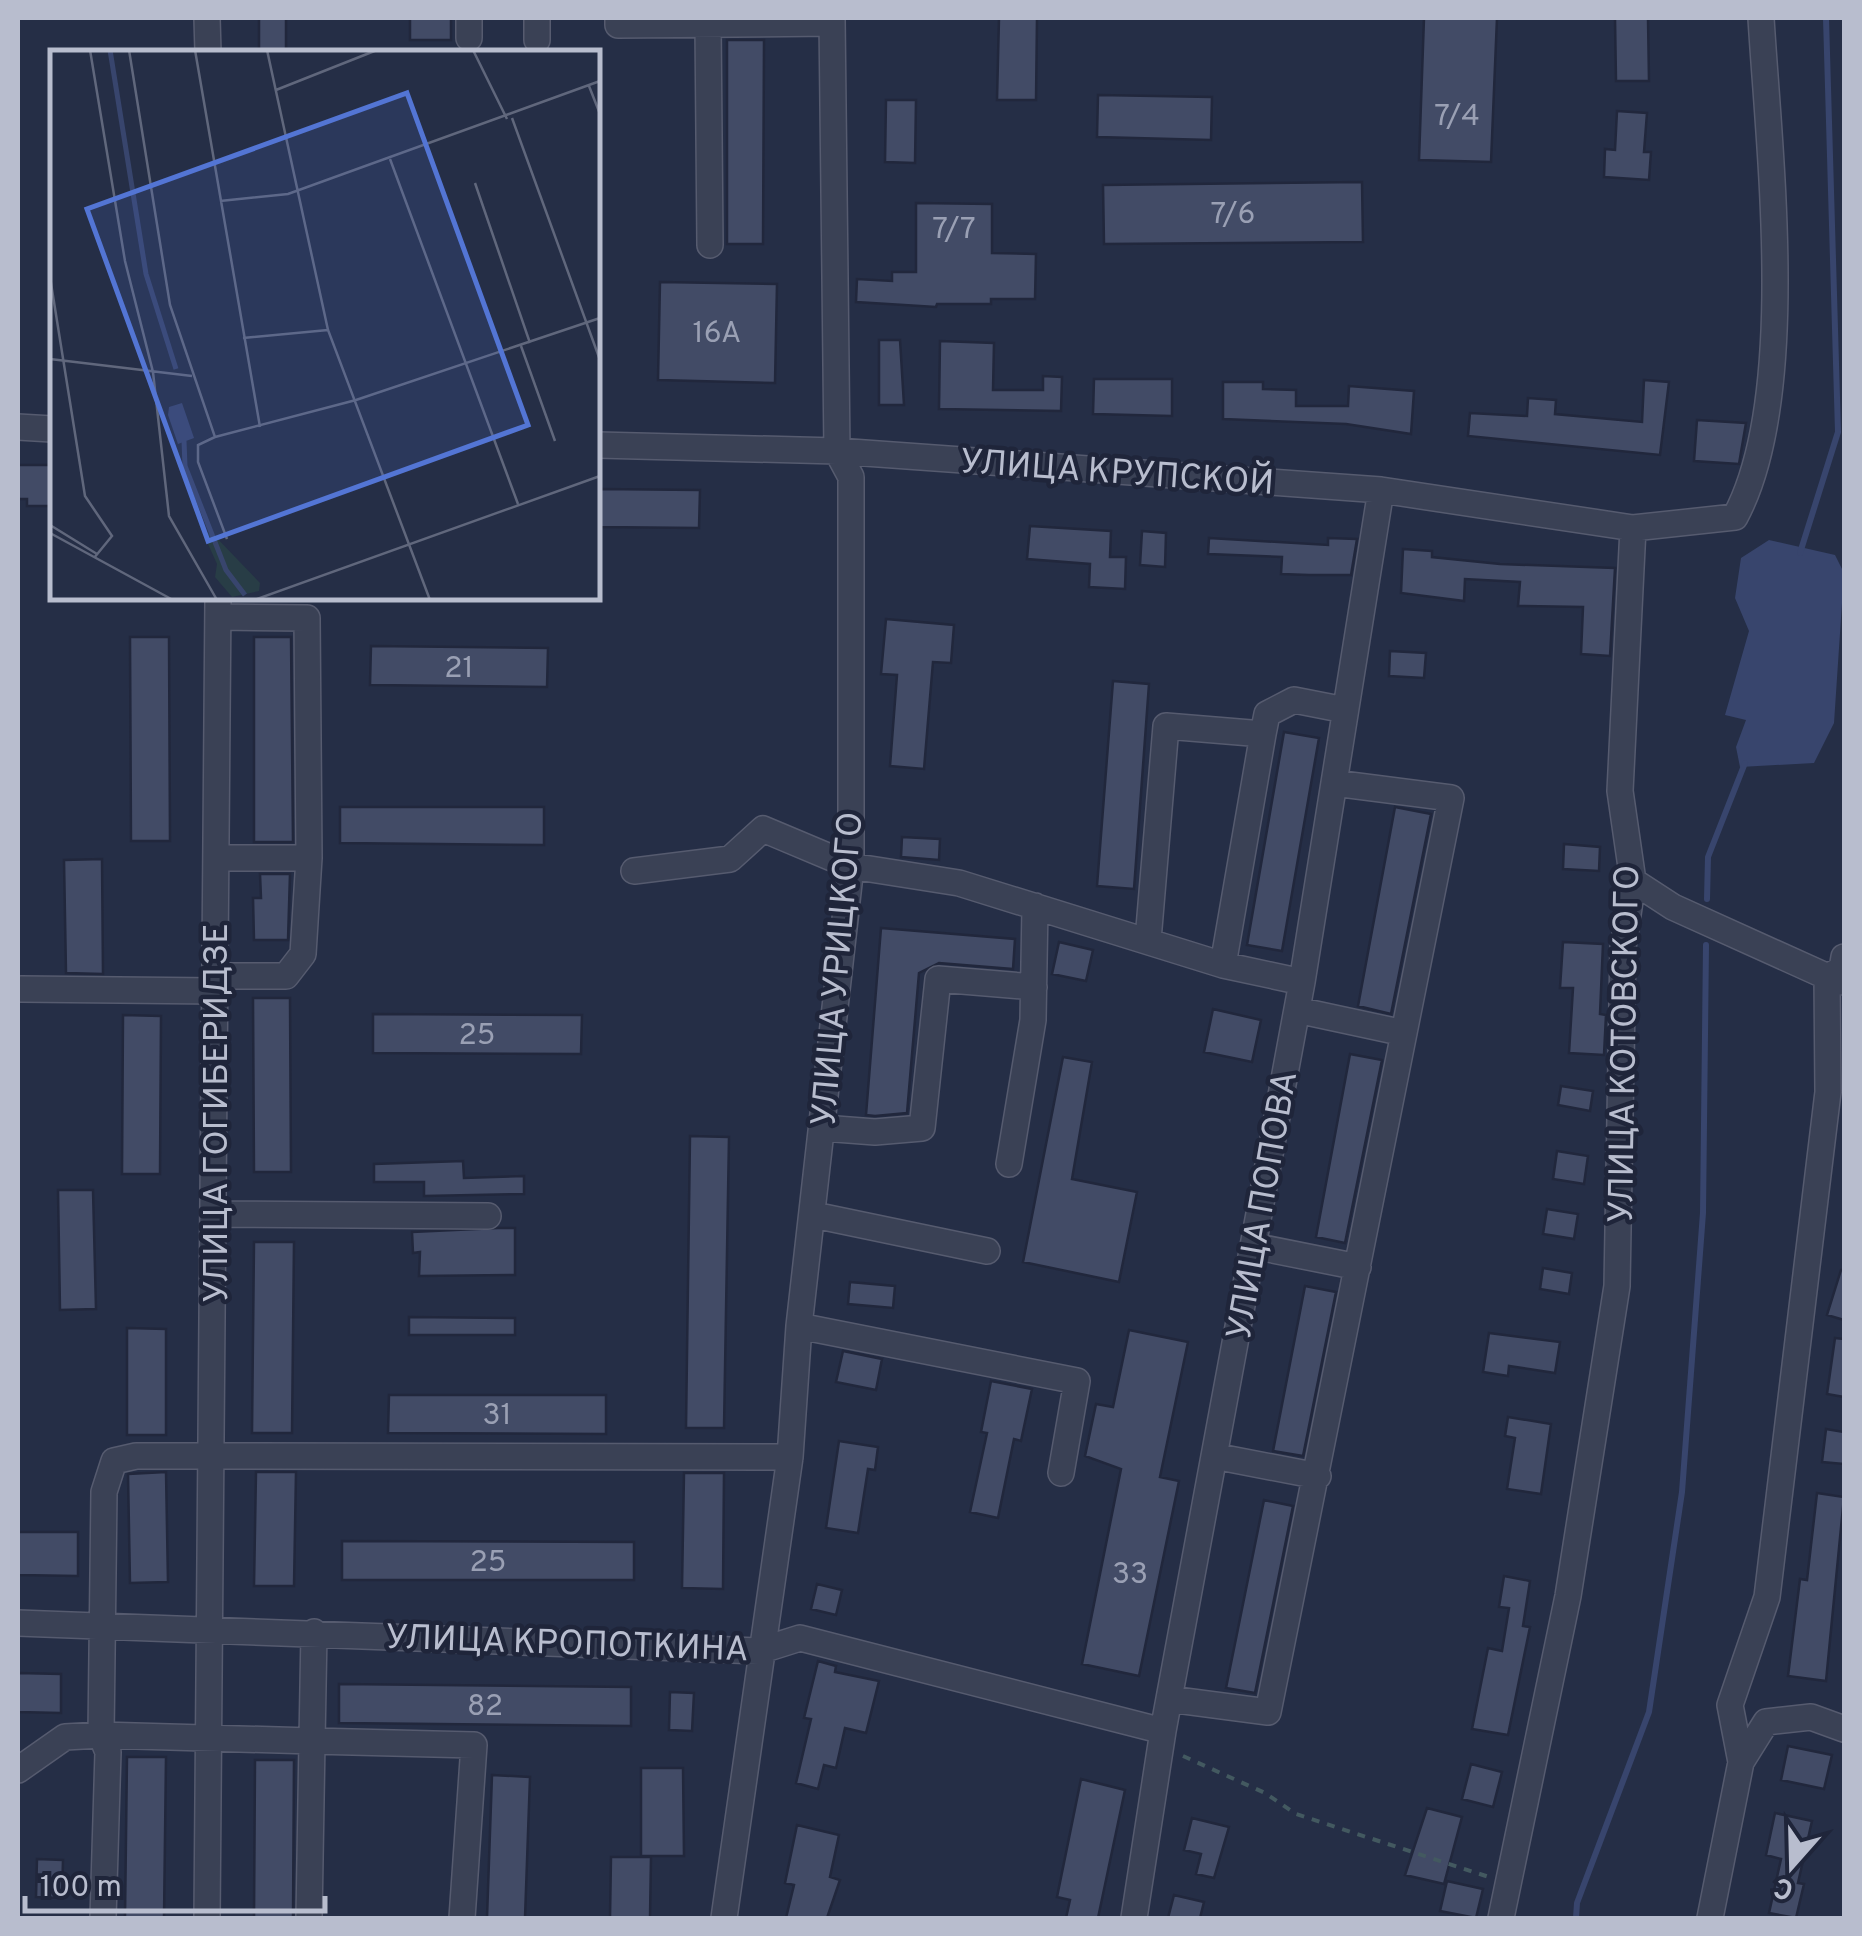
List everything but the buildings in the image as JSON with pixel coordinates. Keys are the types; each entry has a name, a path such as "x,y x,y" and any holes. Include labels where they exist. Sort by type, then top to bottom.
{"street":[{"path":"207,18 208,50"},
{"path":"618,18 618,25 832,20"},
{"path":"1633,528 1734,517 1745,498 1764,425 1776,277 1761,18"},
{"name":"УЛИЦА УРИЦКОГО","path":"724,1918 759,1651 790,1457 799,1326 851,866 851,477 837,451 832,20"},
{"path":"708,24 710,245"},
{"path":"18,427 50,428"},
{"name":"УЛИЦА КРУПСКОЙ","path":"600,445 837,451 1380,490 1633,528"},
{"name":"УЛИЦА ПОПОВА","path":"1134,1918 1169,1699 1302,982 1380,490"},
{"name":"УЛИЦА КОТОВСКОГО","path":"1501,1918 1568,1596 1617,1286 1623,948 1633,881 1620,790 1633,528"},
{"path":"21,989 216,984 286,976 303,954 309,858 307,618 218,607"},
{"name":"УЛИЦА ГОГИБЕРИДЗЕ","path":"207,1918 218,607"},
{"path":"1223,965 1267,714 1294,700 1345,710"},
{"path":"1148,940 1166,726 1262,734"},
{"path":"1169,1699 1268,1712 1451,798 1334,783"},
{"path":"634,871 730,859 763,829 851,866 959,883 1223,965 1302,982"},
{"path":"216,858 309,858"},
{"path":"1633,881 1673,906 1839,973 1767,1596 1730,1705 1740,1762 1710,1918"},
{"path":"1009,1164 1033,1020 1035,906"},
{"path":"824,1128 875,1132 922,1128 938,979 1034,987"},
{"path":"1296,1010 1404,1034"},
{"path":"214,1214 488,1216"},
{"path":"814,1214 987,1251"},
{"path":"1253,1246 1358,1268"},
{"path":"799,1326 1077,1381 1061,1473"},
{"path":"103,1918 108,1752 101,1736 104,1492 114,1461 136,1456 790,1457"},
{"path":"1214,1456 1318,1476"},
{"name":"УЛИЦА КРОПОТКИНА","path":"18,1623 759,1651 800,1638 1162,1738"},
{"path":"309,1918 314,1632"},
{"path":"1740,1762 1766,1722 1810,1717 1844,1729"},
{"path":"18,1770 65,1737 474,1744 462,1918"}],"path":[{"path":"1162,1738 1264,1792 1296,1814 1508,1882"}],"water":[{"path":"1769,540 1835,555 1844,573 1834,723 1814,763 1740,767 1736,747 1746,720 1725,715 1749,631 1735,598 1741,558"}],"waterway":[{"path":"1800,553 1838,432 1826,18"},
{"path":"1707,899 1708,857 1745,763"},
{"path":"1576,1918 1577,1903 1649,1712 1682,1492 1703,1213 1706,945"}]}
